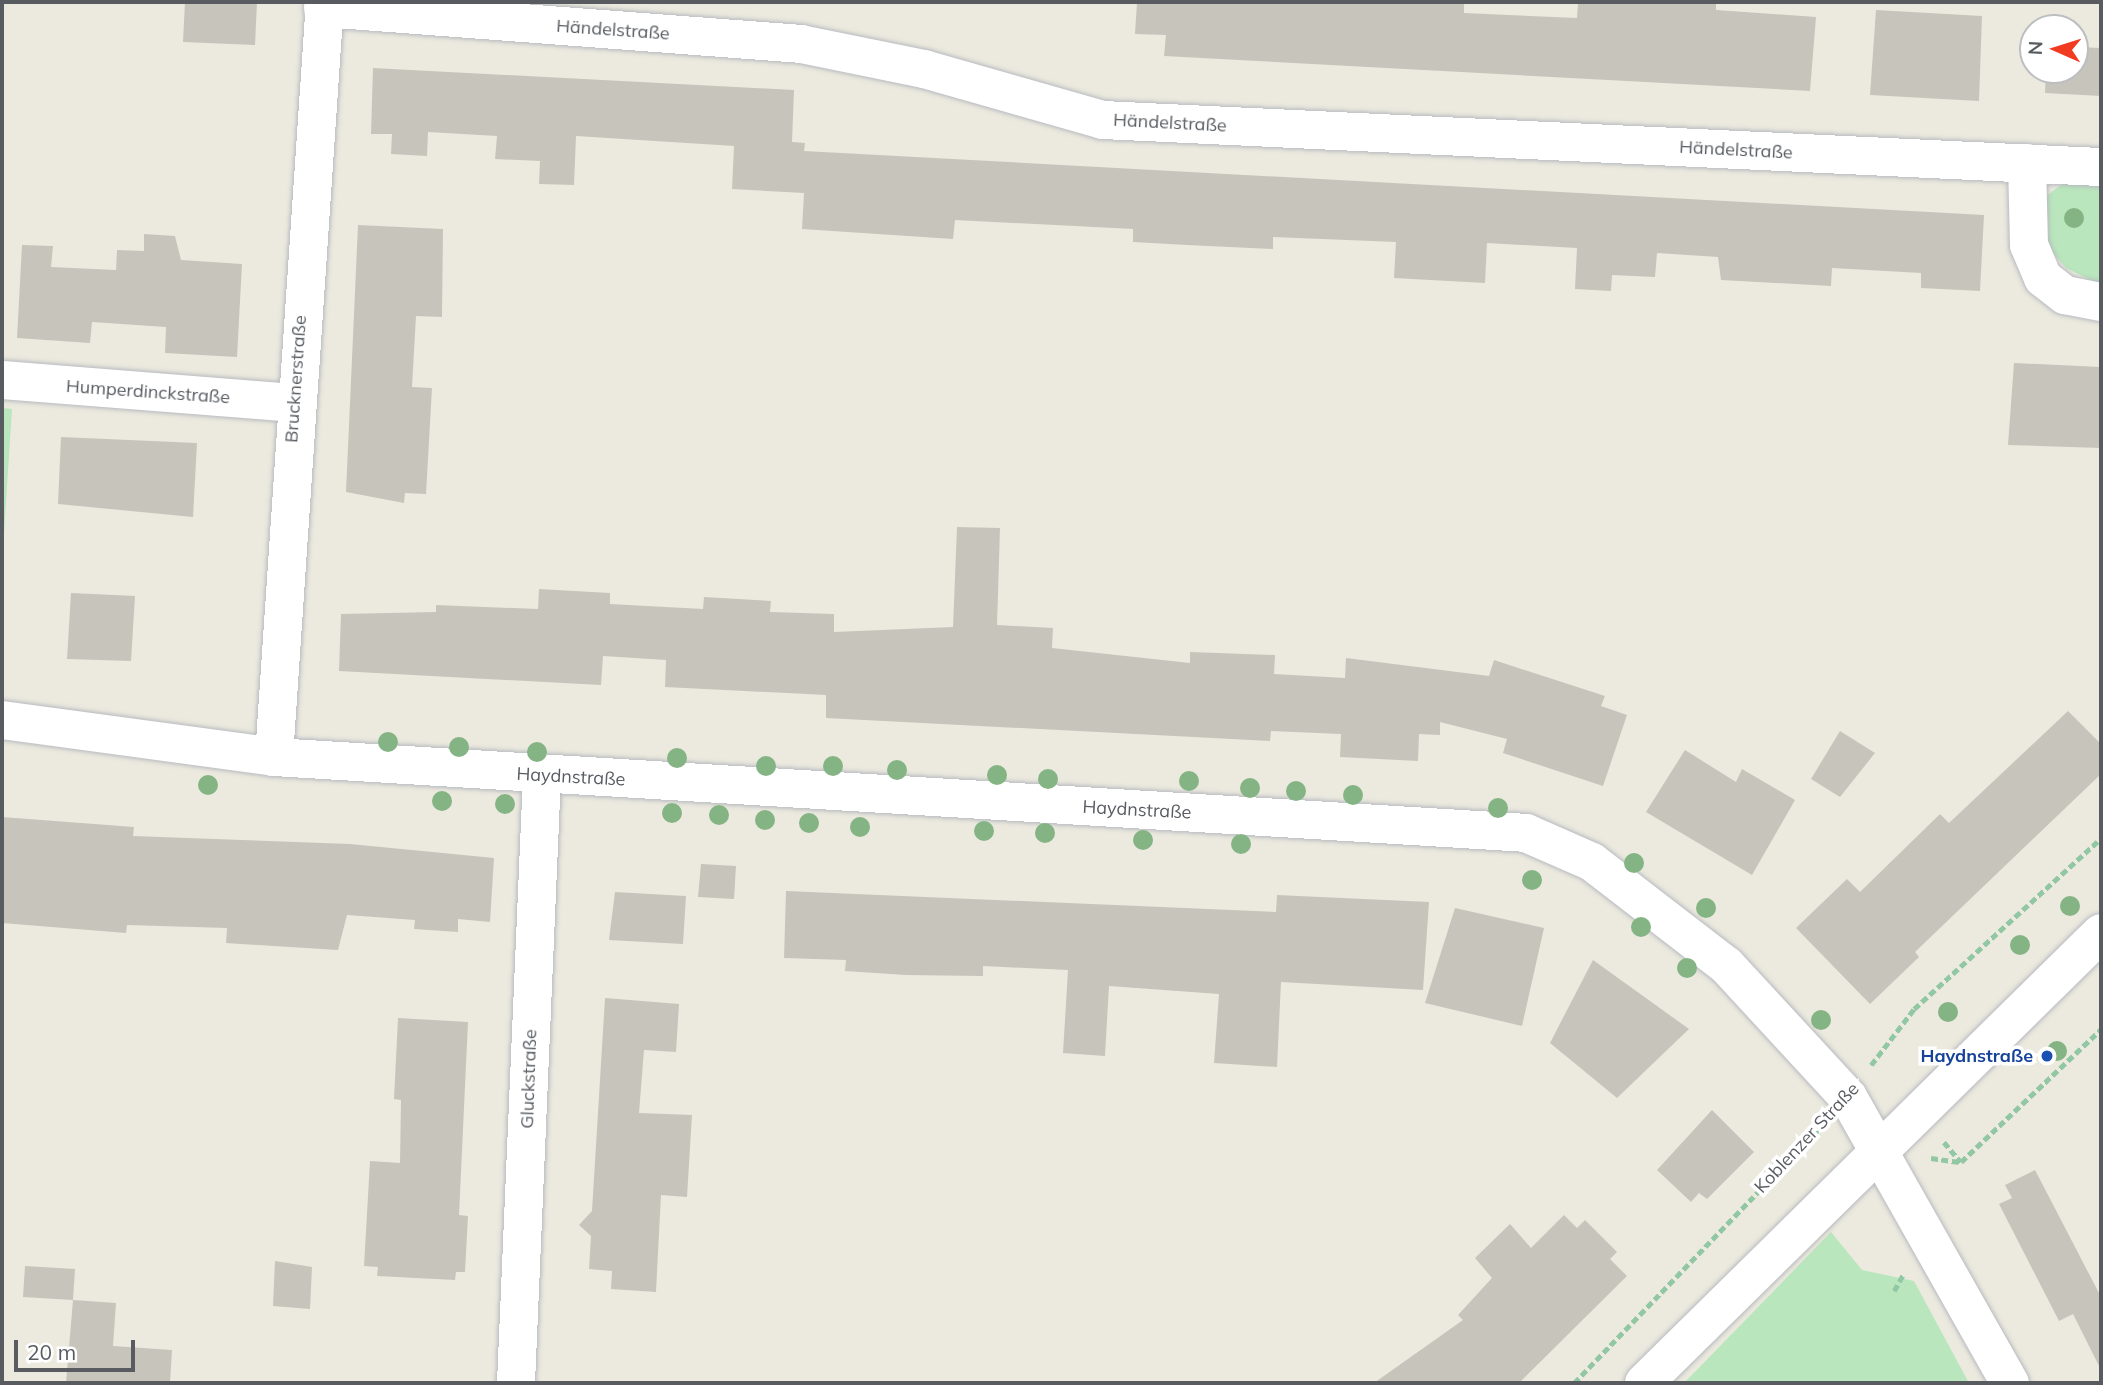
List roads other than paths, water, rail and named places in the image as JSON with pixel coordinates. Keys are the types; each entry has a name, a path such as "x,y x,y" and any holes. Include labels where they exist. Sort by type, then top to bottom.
{"street":[{"name":"Händelstraße","path":"324,5 801,44 924,69 1103,120 2101,167"},
{"name":"Brucknerstraße","path":"274,757 293,403 324,5"},
{"path":"2027,163 2029,245 2043,278 2065,295 2101,302"},
{"name":"Humperdinckstraße","path":"2,380 293,403"},
{"name":"Haydnstraße","path":"2,720 274,757 1526,833 1592,862 1727,966 1848,1097 2010,1383"},
{"name":"Gluckstraße","path":"516,1383 542,775"},
{"path":"1644,1383 1877,1150 2101,933"}],"place":[{"name":"Haydnstraße","path":"2047,1056"}]}
